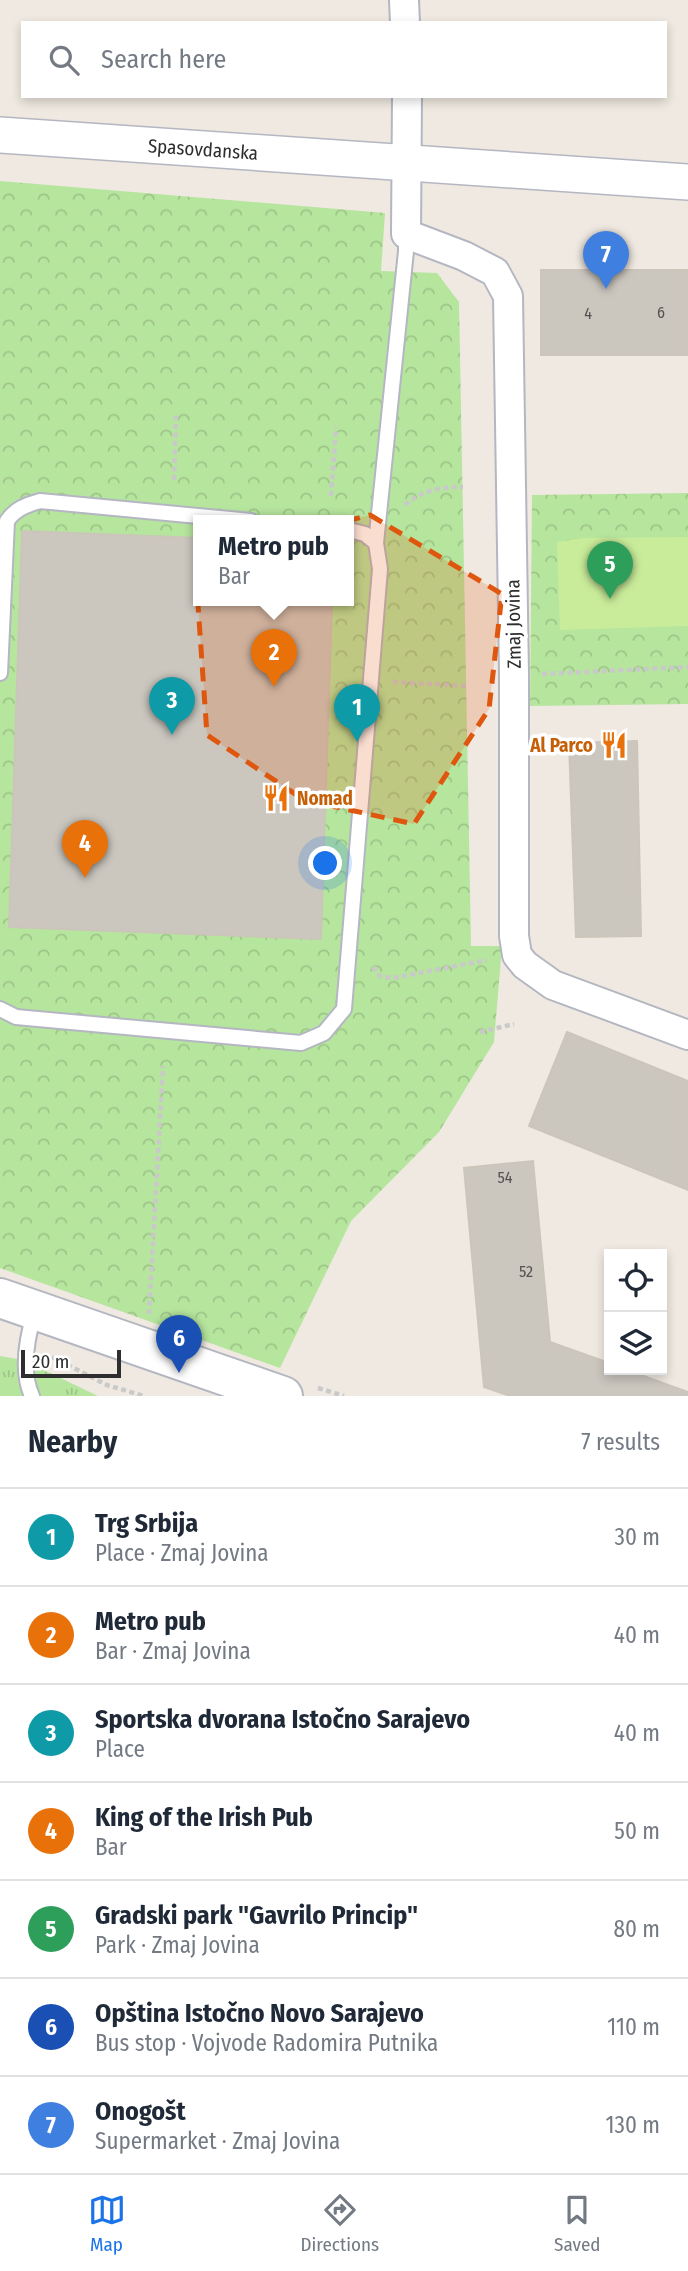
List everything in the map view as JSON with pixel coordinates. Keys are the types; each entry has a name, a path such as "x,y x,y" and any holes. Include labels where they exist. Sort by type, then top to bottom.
{"main road":[{"path":"20,1316 283,1396"}],"street":[{"path":"404,0 405,21"},
{"path":"406,234 407,98"},
{"name":"Spasovdanska","path":"0,135 688,182"},
{"name":"Zmaj Jovina","path":"406,234 464,256 495,272 508,296 514,676 514,936 517,955 525,965 553,985 688,1035"}],"lane":[{"path":"0,1009 16,1017 301,1043 324,1033 344,1009 380,569 376,543 406,234"},
{"path":"0,673 7,521 22,506 40,500 193,515"},
{"path":"354,531 365,534 376,543"},
{"path":"20,1316 26,1375 32,1396"}],"path":[{"path":"174,480 176,413"},
{"path":"331,496 336,427"},
{"path":"401,509 415,496 429,490 463,487"},
{"path":"514,676 688,667"},
{"path":"389,681 467,686"},
{"path":"372,965 381,977 393,978 478,961"},
{"path":"480,1032 514,1024"},
{"path":"149,1327 163,1066"},
{"path":"20,1316 107,1385 144,1396"}],"highlighted area":[{"path":"370,515 502,594 489,709 414,824 304,800 207,735 198,605 261,543"}],"green space":[{"path":"0,181 385,213 381,271 437,273 459,302 471,946 502,946 494,1042 439,1132 351,1221 280,1368 0,1268"},
{"path":"688,493 688,704 530,706 532,495"},
{"path":"688,537 688,626 560,630 557,542 584,538"},
{"path":"0,1356 23,1360 98,1396 0,1396"}],"building":[{"path":"541,270 688,270 688,355 541,355"},
{"path":"22,531 193,538 193,606 332,606 321,939 9,927"},
{"path":"637,741 641,936 576,937 569,743"},
{"path":"567,1032 688,1081 688,1190 529,1126"},
{"path":"533,1161 550,1342 604,1361 604,1375 641,1375 688,1392 688,1396 510,1396 484,1387 464,1168"}],"place":[{"name":"Onogošt","path":"606,289"},
{"name":"Gradski park \"Gavrilo Princip\"","path":"610,599"},
{"name":"Metro pub","path":"274,687"},
{"name":"Sportska dvorana Istočno Sarajevo","path":"172,735"},
{"name":"Trg Srbija","path":"357,742"},
{"name":"Al Parco","path":"614,745"},
{"name":"Nomad","path":"276,798"},
{"name":"King of the Irish Pub","path":"85,878"},
{"name":"Opština Istočno Novo Sarajevo","path":"179,1373"}]}
